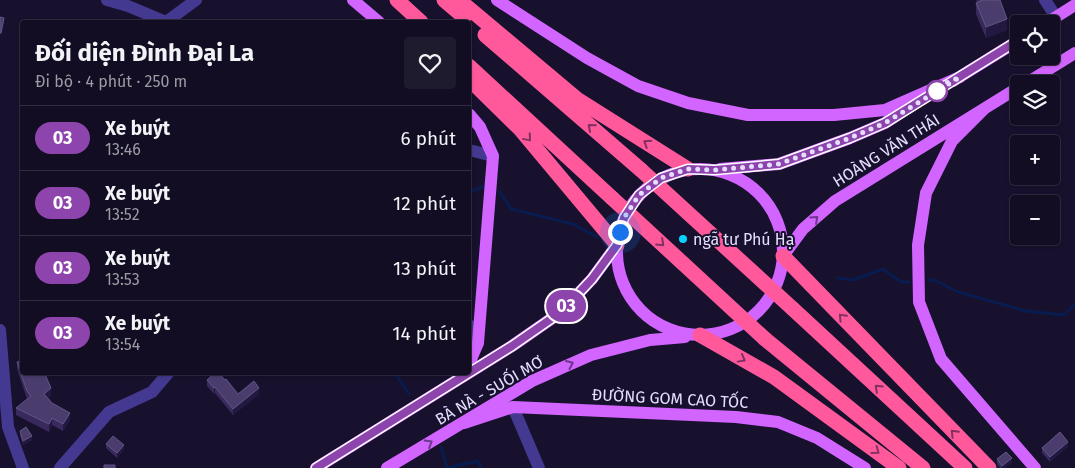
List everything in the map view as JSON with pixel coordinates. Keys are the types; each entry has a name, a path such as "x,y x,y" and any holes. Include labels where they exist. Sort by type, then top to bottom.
{"highway":[{"path":"388,0 410,20"},
{"path":"397,0 419,20"},
{"path":"444,0 467,20"},
{"path":"459,0 577,99 688,169"},
{"path":"471,23 641,170 965,468"},
{"path":"471,68 765,339 923,468"},
{"path":"471,80 520,129 617,245"},
{"path":"783,256 989,468"},
{"path":"700,335 774,378 899,468"}],"main road":[{"path":"353,0 377,20"},
{"path":"497,0 587,58 638,86 688,103 748,115 834,115 885,110 960,77"},
{"path":"1060,15 1075,6"},
{"name":"HOÀNG VĂN THÁI","path":"715,170 779,164 850,138 885,123 1010,46"},
{"path":"1040,75 1075,53"},
{"name":"HOÀNG VĂN THÁI","path":"783,256 804,229 834,201 1010,93"},
{"path":"985,108 952,141 926,193 918,244 920,302 941,359 1035,468"},
{"path":"471,116 480,127 494,156 478,342 471,359"},
{"path":"688,169 715,170 742,179 763,196 778,220 784,245 782,274 770,299 751,318 727,331 700,335 673,331 649,318 630,298 619,272 617,245 624,218 639,195 661,178 688,169"},
{"name":"BÀ NÀ - SUỐI MƠ","path":"471,371 512,346 561,312 592,279 617,245"},
{"name":"BÀ NÀ - SUỐI MƠ","path":"387,468 532,381 591,355 650,340 700,335"},
{"path":"445,387 458,375"},
{"name":"BÀ NÀ - SUỐI MƠ","path":"316,468 465,375"},
{"name":"ĐƯỜNG GOM CAO TỐC","path":"464,422 513,406 726,416 778,422 818,438 865,468"}],"street":[{"path":"107,0 128,6 161,20"},
{"path":"169,20 196,0"},
{"path":"1045,0 1050,15"},
{"path":"471,150 494,156"},
{"path":"471,329 478,342"},
{"path":"0,330 8,427 23,468"},
{"path":"60,468 109,412 152,392 166,375"},
{"path":"513,406 539,468"}],"building":[{"path":"981,0 1000,0 1007,19 986,27 976,3"},
{"path":"0,17 4,18 1,33 0,33"},
{"path":"21,375 45,375 51,388 44,394 52,403 70,413 63,424 52,418 49,424 16,408 31,396 27,391"},
{"path":"213,375 221,375 238,394 254,381 259,388 233,409 207,380"},
{"path":"26,427 32,436 23,441 20,431"},
{"path":"1060,432 1068,442 1050,457 1042,448"},
{"path":"113,436 124,445 117,453 106,444"},
{"path":"1006,452 1012,458 1002,466 997,459"},
{"path":"104,465 115,465 115,468 104,468"}],"waterway":[{"path":"471,189 474,191 486,185"},
{"path":"500,192 511,209 573,224 597,237"},
{"path":"838,278 853,280 883,269 901,282 909,282"},
{"path":"929,280 934,280 958,292 1026,311 1064,315 1075,304"},
{"path":"396,375 409,394"},
{"path":"441,447 447,468 477,461 481,468"}],"bus line":[{"name":"03","path":"471,371 512,346 561,312 592,279 617,245 624,218 639,195 661,178 688,169 715,170 779,164 850,138 885,123 1010,46"},
{"name":"03","path":"316,468 465,375"}],"place":[{"name":"ngã tư Phú Hạ","path":"683,239"}],"route":[{"path":"620,232 624,218 639,195 661,178 688,169 715,170 779,164 885,123 960,77 930,90 937,91"}]}
